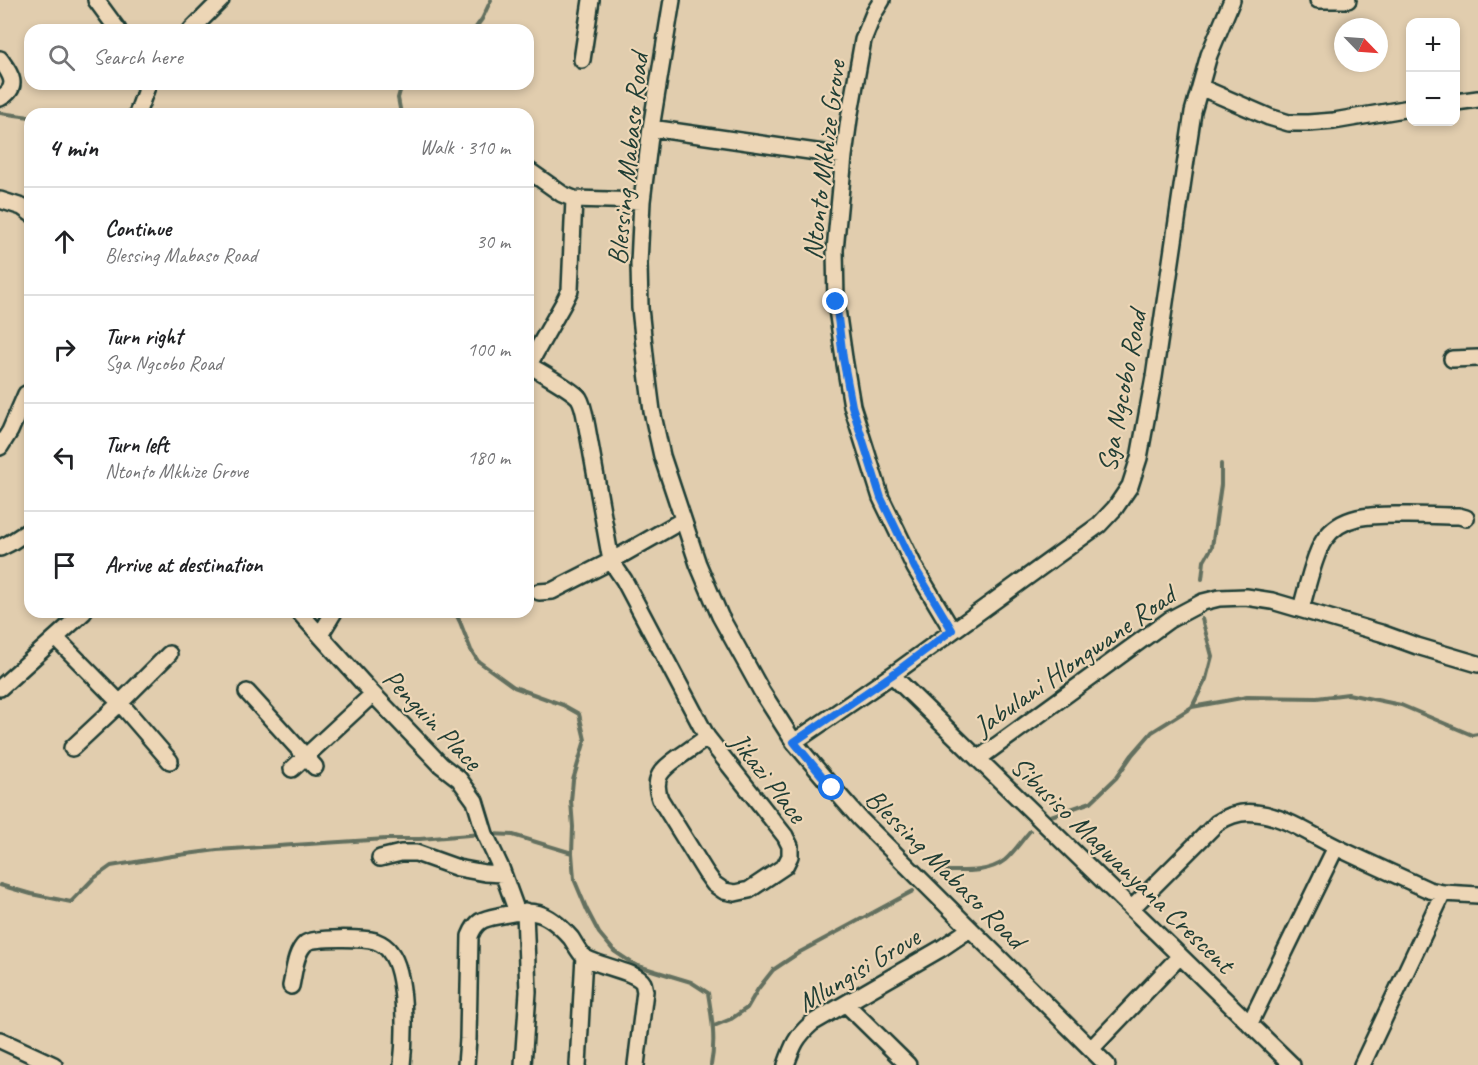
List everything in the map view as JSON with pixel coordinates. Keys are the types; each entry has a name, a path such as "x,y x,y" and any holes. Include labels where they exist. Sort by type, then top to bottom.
{"street":[{"path":"96,0 114,24"},
{"path":"197,24 221,0"},
{"path":"582,60 591,0"},
{"name":"Blessing Mabaso Road","path":"672,0 651,128 642,201 639,264 640,308 652,411 662,456 698,564 720,616 762,692 794,742 860,819 1107,1065"},
{"name":"Ntonto Mkhize Grove","path":"882,0 863,40 843,156 835,250 836,302 852,406 881,498 915,568 952,630"},
{"name":"Sga Ngcobo Road","path":"794,742 892,675 1100,525 1130,486 1139,458 1154,377 1188,136 1209,55 1232,0"},
{"path":"1318,0 1348,0"},
{"path":"0,59 11,73 12,78 11,87 2,97"},
{"path":"1200,87 1269,117 1289,123 1334,121 1406,109"},
{"path":"139,108 146,90"},
{"path":"1460,101 1478,99"},
{"path":"651,128 843,156"},
{"path":"534,174 562,194 574,199 642,201"},
{"path":"534,355 570,290 574,199"},
{"path":"0,200 24,208"},
{"path":"1452,359 1478,358"},
{"name":"Jikazi Place","path":"534,369 578,398 587,427 611,561 624,579 707,737 785,836 790,846 790,856 785,866 749,890 735,893 724,891 714,885 656,789 658,777 665,767 707,737"},
{"path":"0,447 10,431 24,399"},
{"path":"1300,609 1317,554 1324,540 1335,528 1350,519 1371,514 1466,518"},
{"path":"539,592 552,591 611,561 683,519"},
{"path":"0,548 24,534"},
{"name":"Jabulani Hlongwane Road","path":"978,759 1169,620 1203,602 1219,598 1246,597 1300,609 1478,664"},
{"path":"0,688 78,618"},
{"name":"Penguin Place","path":"304,618 441,765 459,779 475,801 485,834 521,911 528,992 524,1065"},
{"path":"320,635 330,618"},
{"path":"56,638 120,703 170,761"},
{"path":"72,748 169,654"},
{"name":"Sibusiso Magwanyana Crescent","path":"892,675 1292,1065"},
{"path":"247,692 310,761"},
{"path":"292,769 310,761 373,694"},
{"path":"1132,908 1205,834 1227,816 1256,812 1295,825 1336,847 1429,890 1478,895"},
{"path":"1250,1023 1336,847"},
{"path":"380,858 401,852 416,853 458,868 503,874"},
{"path":"1362,1065 1443,893"},
{"path":"466,1065 470,936 478,922 521,911 538,913 551,919 564,930 584,956 606,966 636,975 642,982 645,992 636,1065"},
{"name":"Mlungisi Grove","path":"786,1065 792,1046 812,1023 942,948 970,929"},
{"path":"291,986 301,949 312,940 340,939 374,941 382,944 389,950 395,961 402,990 404,1007 402,1065"},
{"path":"578,1065 584,956"},
{"path":"1091,1049 1180,956"},
{"path":"846,1004 908,1065"},
{"path":"0,1040 54,1065"}],"waterway":[{"path":"478,24 491,0"},
{"path":"400,90 398,98 400,108"},
{"path":"0,113 24,116"},
{"path":"1202,579 1204,561 1212,547 1221,485 1221,464"},
{"path":"458,618 478,661 514,687 563,705 579,714 585,740 573,780 571,801 574,879 599,933 614,951 635,965 691,982 708,993 713,1038 711,1065"},
{"path":"1192,707 1206,679 1212,656 1202,619"},
{"path":"1051,816 1091,802 1116,778 1152,732 1192,707 1247,697 1317,698 1348,694 1401,705 1472,735 1478,734"},
{"path":"945,871 976,870 999,864 1030,831"},
{"path":"0,885 71,902 93,879 111,866 217,850 482,834"},
{"path":"490,834 513,835 572,853"},
{"path":"714,1026 731,1019 747,1008 773,970 800,952 913,891"}],"route":[{"path":"832,788 794,742 892,675 952,630 915,568 881,498 869,465 852,406 836,302"}]}
